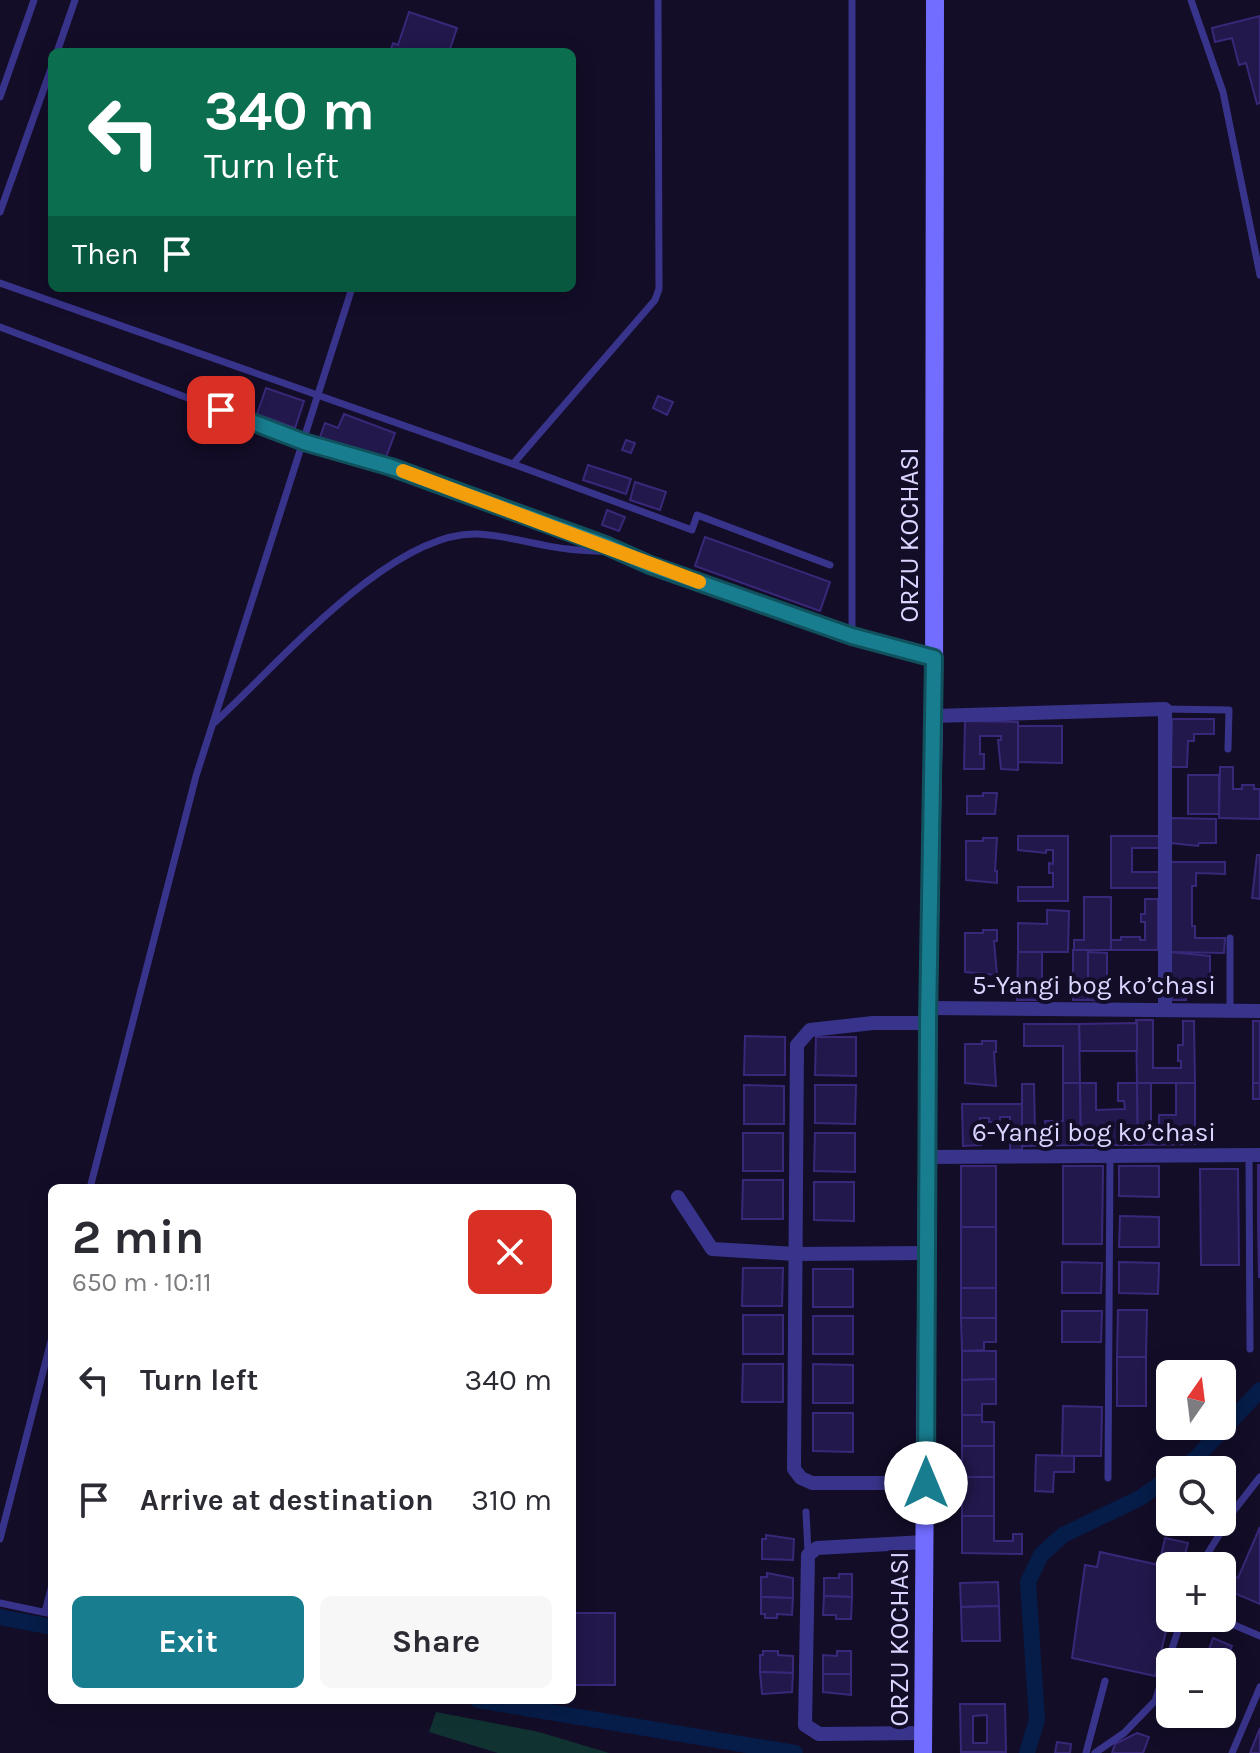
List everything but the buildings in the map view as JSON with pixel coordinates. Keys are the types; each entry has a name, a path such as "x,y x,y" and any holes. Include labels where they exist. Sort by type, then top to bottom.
{"main road":[{"name":"ORZU KOCHASI","path":"924,1743 928,1016 934,716 935,0"}],"street":[{"path":"934,716 1165,709 1165,1010"},
{"name":"5-Yangi bog koʼchasi","path":"926,1483 812,1483 801,1478 794,1469 797,1045 810,1030 928,1016 1165,1010 1260,1011"},
{"name":"6-Yangi bog koʼchasi","path":"927,1157 1254,1155"},
{"path":"678,1197 712,1249 795,1254 927,1253"},
{"path":"924,1743 819,1734 805,1725 808,1555 817,1548 925,1542"}],"lane":[{"path":"0,97 34,0"},
{"path":"58,48 75,0"},
{"path":"513,464 655,300 659,289 658,0"},
{"path":"852,0 852,636"},
{"path":"1191,0 1223,92 1260,275"},
{"path":"0,212 48,77"},
{"path":"0,283 319,394 692,530 697,515 830,565"},
{"path":"91,1184 192,791 351,292"},
{"path":"0,327 304,442 391,467 650,565 852,636 934,658"},
{"path":"212,724 329,612 387,566 431,543 476,534 569,550 621,552"},
{"path":"1165,709 1229,710 1228,749"},
{"path":"1230,938 1230,1010"},
{"path":"1250,1349 1254,1155"},
{"path":"1108,1478 1110,1156"},
{"path":"0,1539 48,1353"},
{"path":"1209,1552 1235,1509 1260,1477"},
{"path":"806,1512 808,1555"},
{"path":"0,1603 48,1613"},
{"path":"1236,1626 1260,1636"},
{"path":"1095,1753 1124,1733 1155,1701 1177,1632"},
{"path":"1086,1753 1105,1681"},
{"path":"1232,1753 1260,1687"}],"green space":[{"path":"436,1712 539,1732 609,1753 498,1753 429,1732"}],"waterway":[{"path":"1198,1456 1260,1390"},
{"path":"1027,1753 1037,1720 1028,1582 1041,1555 1063,1535 1140,1498 1156,1487"},
{"path":"0,1617 48,1626"},
{"path":"502,1704 795,1753"}],"slow traffic":[{"path":"403,471 699,582"}],"route":[{"path":"221,410 304,442 391,467 605,545 650,565 852,636 934,658 928,1023 926,1483"}]}
